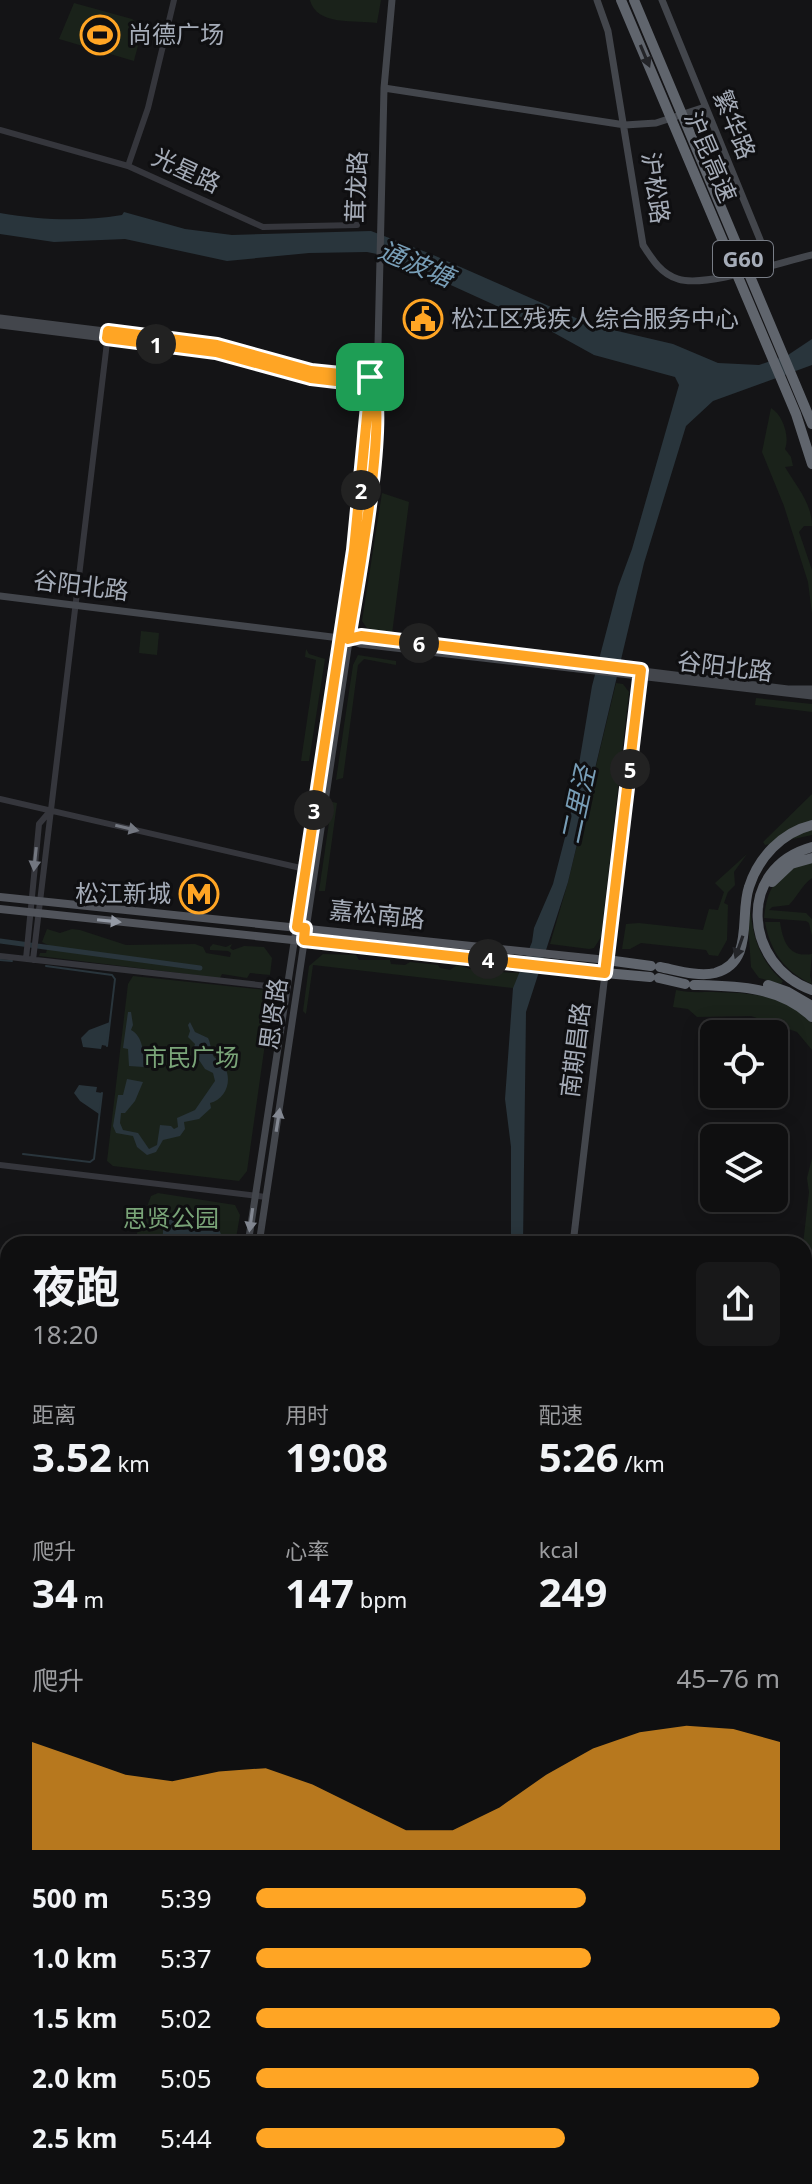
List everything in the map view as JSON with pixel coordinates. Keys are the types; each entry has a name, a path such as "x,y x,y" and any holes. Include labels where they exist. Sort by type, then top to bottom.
{"highway":[{"name":"沪昆高速","path":"621,0 674,110"},
{"name":"沪昆高速","path":"634,0 674,110 801,412 812,464"},
{"name":"沪昆高速","path":"801,412 812,424"},
{"path":"605,973 708,974 725,969 742,947 747,895 757,871 779,841 795,830 812,825"},
{"path":"747,895 760,873 775,858 797,846 812,845"},
{"path":"812,845 779,863 765,881 758,909 761,938 768,955 789,978 812,988"},
{"path":"812,858 791,864 776,876 767,892 763,918 766,937 778,961 812,988"},
{"path":"607,960 655,972 689,985 735,986 774,993 812,1017"},
{"path":"689,985 763,985 792,993 812,1006"}],"main road":[{"name":"茸龙路","path":"373,361 381,152 379,115 392,0"},
{"name":"沪松路","path":"597,0 608,31 643,245 658,267 677,279 701,282 812,255"},
{"name":"繁华路","path":"662,0 770,264"},
{"path":"384,88 625,125 656,123 705,107"},
{"path":"0,318 216,352 311,378 372,382"},
{"path":"0,325 108,334"},
{"name":"思贤路","path":"260,1236 300,940 305,869 368,514 376,430 373,361"},
{"name":"谷阳北路","path":"0,596 344,639 360,644 621,671 812,696"},
{"name":"思贤路","path":"301,928 344,639"},
{"name":"谷阳北路","path":"641,674 812,689"},
{"name":"南期昌路","path":"574,1236 641,674"},
{"name":"嘉松南路","path":"0,897 607,960"},
{"name":"嘉松南路","path":"0,909 605,973"},
{"name":"思贤路","path":"249,1236 286,988 300,940"}],"street":[{"path":"128,166 148,108 174,0"},
{"name":"光星路","path":"0,130 128,166 263,227 357,225"},
{"path":"30,957 35,913 41,901 108,334"},
{"path":"0,799 305,869"},
{"path":"35,913 31,900 39,824 51,810"},
{"path":"0,956 286,988"},
{"path":"0,1165 266,1197"}],"green space":[{"path":"310,0 381,0 377,23 328,18 314,8"},
{"name":"尚德广场","path":"74,3 132,19 140,33 134,61 59,39"},
{"path":"771,408 782,421 786,433 785,449 793,466 785,467 803,495 811,518 812,526 804,526 799,532 812,570 812,614 808,582 784,506 762,452"},
{"path":"382,493 409,502 392,634 367,628 362,621"},
{"path":"141,631 159,633 157,655 139,653"},
{"path":"306,649 309,654 325,659 309,761 301,761 316,660 305,657"},
{"path":"358,655 396,661 396,665 364,659 358,665 343,778 336,780 353,665"},
{"path":"616,683 623,684 629,692 601,937 594,948 589,949 550,944 568,882"},
{"path":"756,698 812,704 812,712 755,705"},
{"path":"812,794 812,835 765,845 763,842"},
{"path":"332,802 337,803 325,891 319,891"},
{"path":"747,854 734,872 735,885 724,903 728,905 727,940 718,956 709,955 706,950 641,943 630,949 622,949 626,924 703,930 709,909 718,910 724,892 715,883"},
{"path":"812,860 812,878 792,902 769,910 806,913 812,919 812,936 806,921 764,918 772,887 777,880 791,869"},
{"path":"747,908 750,908 759,948 783,981 781,984 759,978 751,967"},
{"path":"765,922 780,922 788,947 798,954 812,954 812,984 794,973 780,959"},
{"path":"47,929 60,933 80,930 126,945 195,944 203,947 206,953 230,957 228,951 210,950 210,947 213,944 226,947 232,944 230,948 233,950 244,946 264,947 272,958 270,975 250,973 247,978 222,974 220,978 39,956 46,953 48,945 42,942"},
{"path":"323,954 356,955 359,960 390,960 391,964 405,965 410,962 438,965 450,970 457,965 477,971 521,973 513,988 313,965 306,1014 303,1011 309,966"},
{"name":"市民广场","path":"133,976 266,990 272,994 247,1171 239,1181 113,1166 107,1161 128,984"},
{"path":"676,990 766,997 789,1006 812,1023 812,1050 797,1032 788,1029 788,1020 762,1020 751,1016 697,1017 688,1009 673,1007"},
{"path":"812,1158 812,1236 804,1236 809,1192 807,1178"},
{"name":"思贤公园","path":"158,1193 235,1205 240,1215 236,1236 136,1236 151,1196"}],"water":[{"path":"124,212 185,229 232,235 371,231 576,318 673,344 718,363 759,365 788,355 812,339 812,365 713,401 686,426 644,563 568,882 526,1012 523,1236 511,1236 511,1147 505,1099 513,988 553,884 570,818 592,686 618,587 632,549 679,385 675,377 594,355 547,329 387,256 367,252 309,253 227,261 125,239 54,242 0,234 0,213 46,219 122,215"},
{"path":"128,1012 131,1012 131,1030 142,1046 144,1067 129,1066 128,1049 123,1048"},
{"path":"110,1022 107,1046 102,1045 101,1049 83,1047 81,1038 89,1030"},
{"path":"190,1022 195,1032 208,1038 214,1057 227,1071 228,1083 220,1098 210,1103 211,1108 199,1119 184,1122 185,1129 180,1136 163,1140 156,1152 147,1155 137,1147 133,1136 116,1133 113,1126 118,1095 123,1095 127,1079 143,1082 135,1101 125,1113 121,1113 120,1123 123,1130 138,1133 149,1149 157,1145 160,1125 174,1129 178,1127 177,1118 195,1110 215,1081 213,1073 205,1069 193,1051 195,1044 188,1037"},
{"path":"79,1085 97,1087 96,1092 102,1093 99,1114 74,1093"},
{"path":"171,1215 183,1230 194,1228 202,1219 215,1224 221,1236 163,1236 164,1220"}],"waterway":[{"path":"0,941 200,968"},
{"path":"0,960 12,961"},
{"path":"46,966 112,975 115,979 107,1046"},
{"path":"23,1154 90,1162 94,1159 102,1093"}],"place":[{"name":"尚德广场","path":"100,35"},
{"name":"松江区残疾人综合服务中心","path":"423,319"},
{"name":"松江新城","path":"199,894"}],"route":[{"path":"108,331 217,345 311,371 370,377 376,385 376,430 368,514 348,639 361,636 641,670 605,973 304,940 305,928 297,927 354,550 370,385 311,378 216,352 107,338 108,331"}],"water label":[{"name":"通波塘","path":"416,264"},
{"name":"二里泾","path":"578,805"}]}
